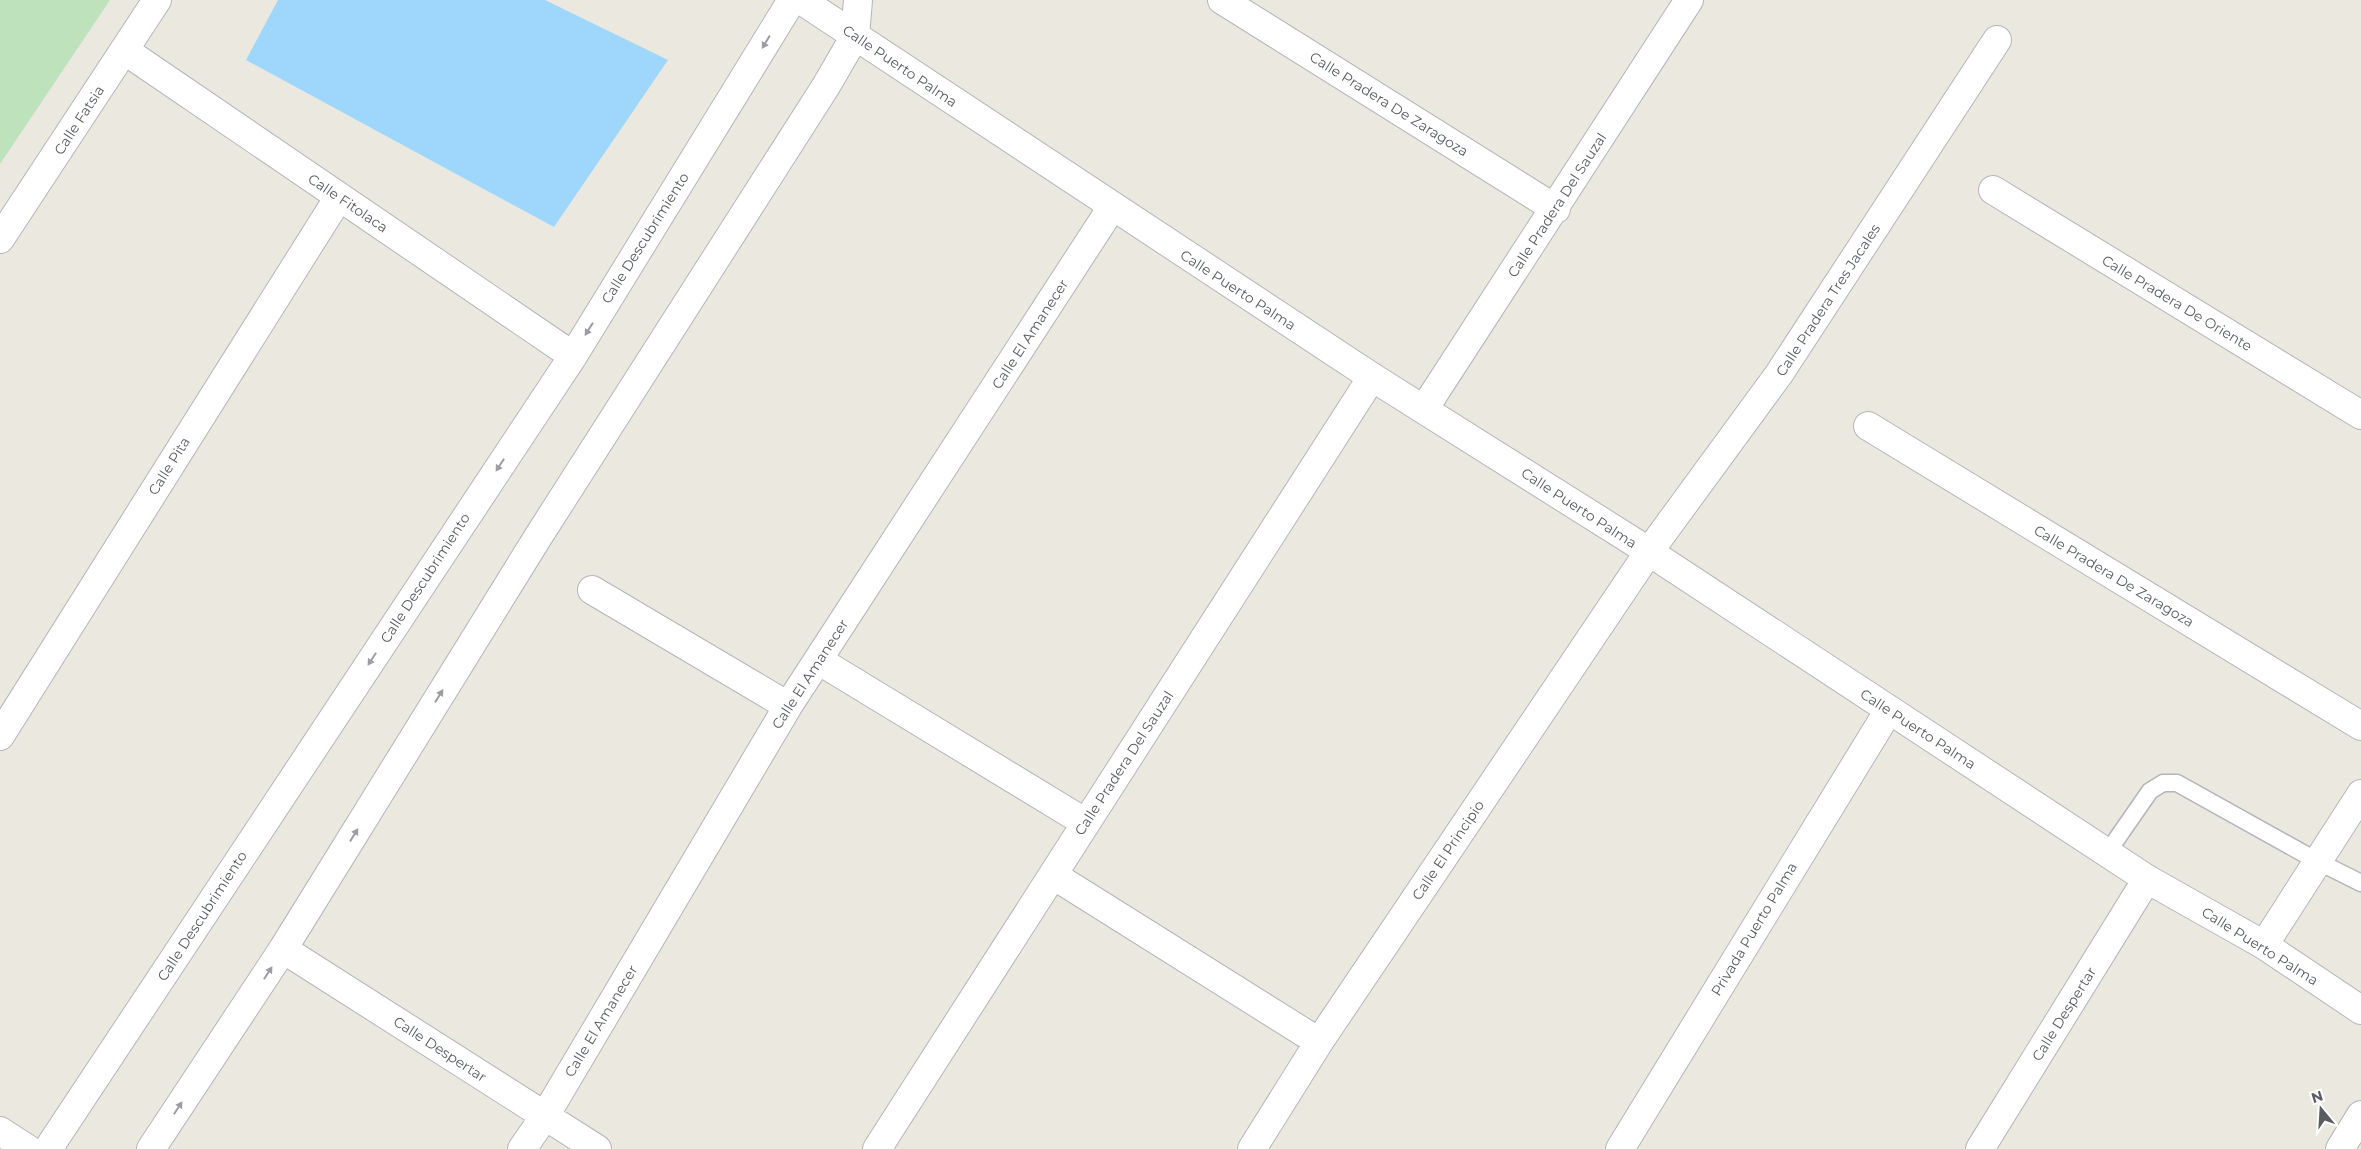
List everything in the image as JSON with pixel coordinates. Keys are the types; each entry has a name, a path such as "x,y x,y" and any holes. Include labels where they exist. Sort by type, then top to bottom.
{"street":[{"name":"Calle Fatsia","path":"0,239 157,0"},
{"name":"Calle Descubrimiento","path":"48,1149 573,356 792,0"},
{"name":"Calle Puerto Palma","path":"801,0 1372,377 1648,553 2147,879 2264,945 2361,1010"},
{"path":"151,1149 284,949 538,537 826,86 855,36 858,0"},
{"name":"Calle Pradera De Zaragoza","path":"1222,0 1556,209"},
{"name":"Calle Pradera Del Sauzal","path":"1424,409 1556,209 1690,0"},
{"name":"Calle Pradera Tres Jacales","path":"1648,553 1779,374 1998,40"},
{"name":"Calle Fitolaca","path":"124,50 573,356"},
{"name":"Calle Pradera De Oriente","path":"1993,190 2361,415"},
{"name":"Calle Pita","path":"0,736 339,196"},
{"name":"Calle El Amanecer","path":"522,1149 545,1116 788,706 1112,207"},
{"name":"Calle Pradera Del Sauzal","path":"877,1149 1372,377"},
{"name":"Calle Pradera De Zaragoza","path":"1868,426 2361,726"},
{"name":"Calle El Principio","path":"1252,1149 1319,1042 1648,553"},
{"path":"592,590 788,706"},
{"path":"818,660 1086,823"},
{"name":"Privada Puerto Palma","path":"1620,1149 1889,710"},
{"path":"2264,945 2361,794"},
{"path":"1052,875 1319,1042"},
{"name":"Calle Despertar","path":"1980,1149 2147,879"},
{"name":"Calle Despertar","path":"284,949 597,1149"},
{"path":"2340,1149 2361,1115"},
{"path":"0,1131 28,1149"}],"lane":[{"path":"2107,852 2150,791 2163,783 2176,782 2317,861 2361,883"}],"green space":[{"path":"0,0 110,0 0,164"}],"water":[{"path":"278,0 545,0 668,60 554,227 246,60"}]}
